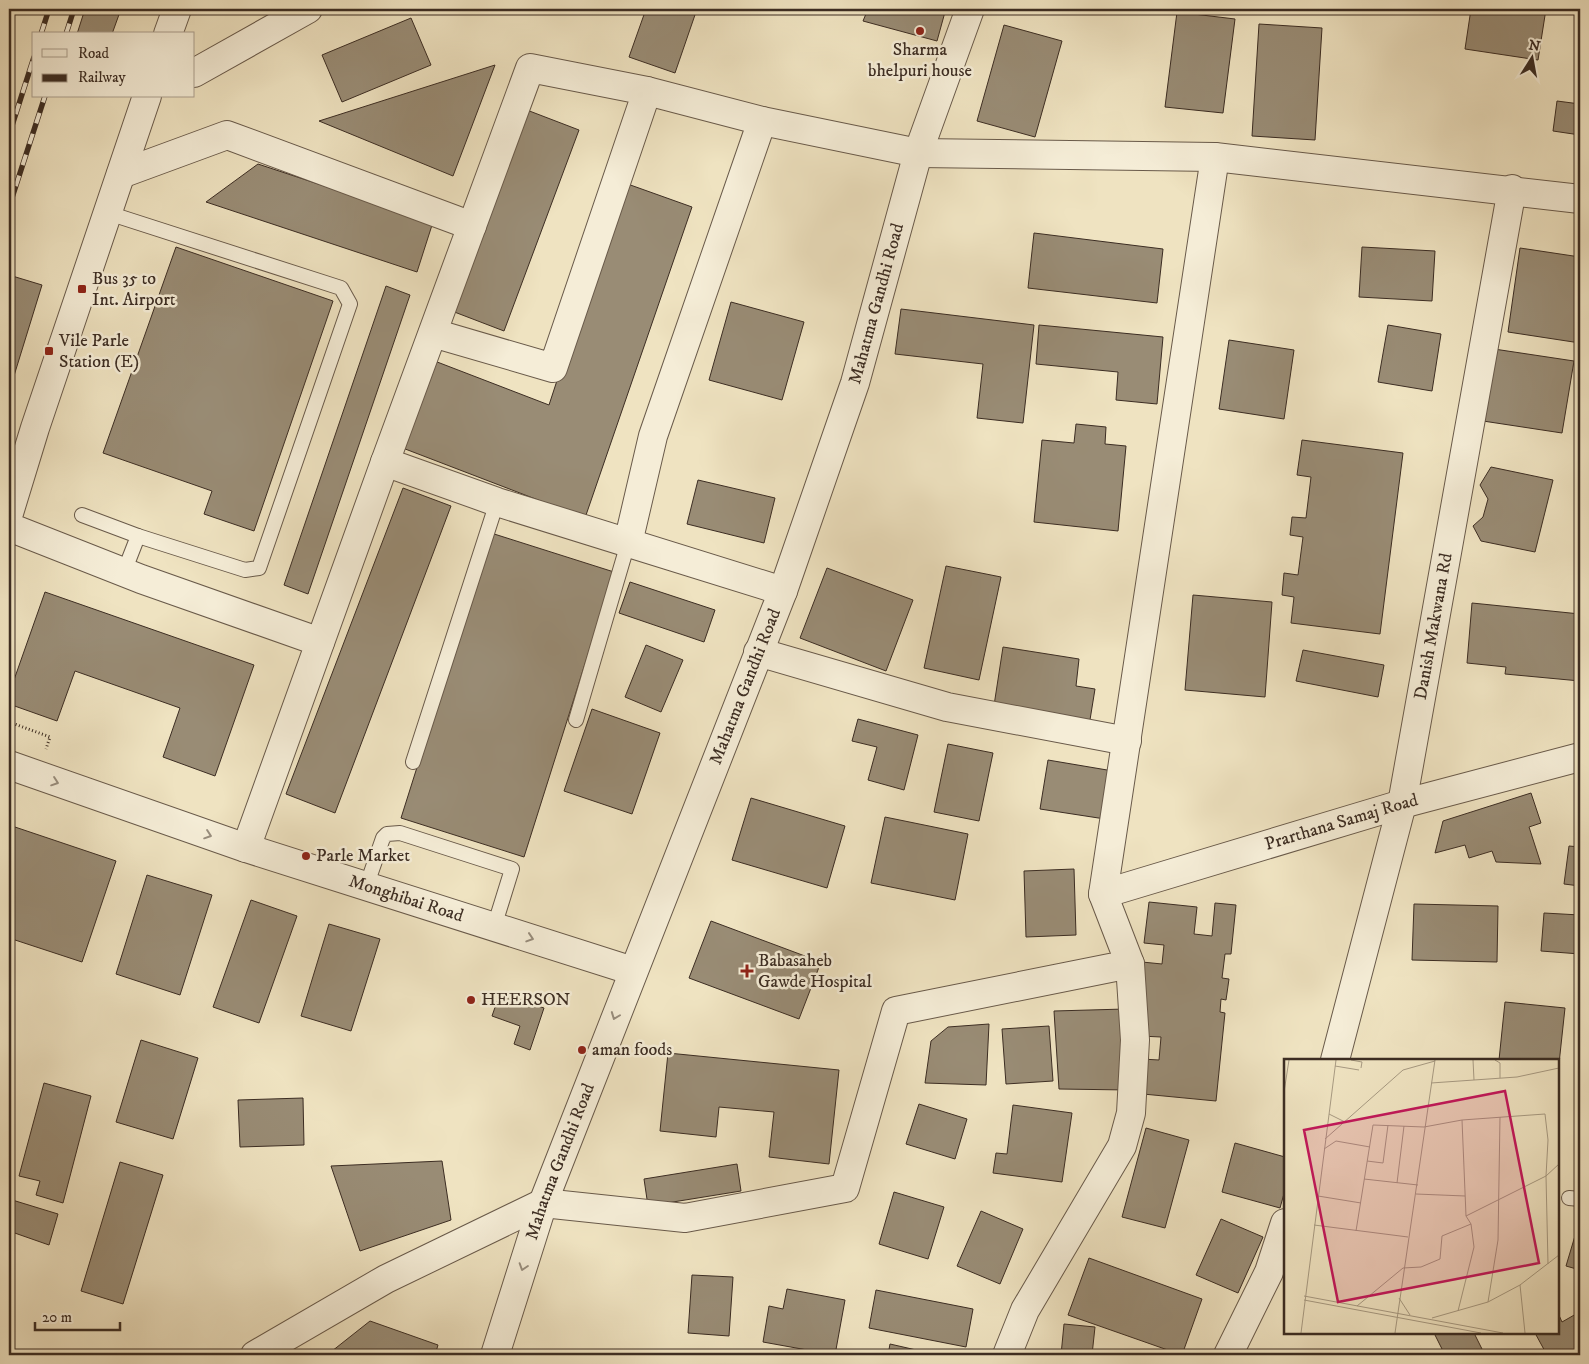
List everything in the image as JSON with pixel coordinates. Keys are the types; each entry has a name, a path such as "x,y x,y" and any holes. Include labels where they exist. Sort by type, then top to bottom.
{"street":[{"path":"169,32 177,9"},
{"path":"195,72 308,9"},
{"name":"Mahatma Gandhi Road","path":"495,1355 543,1203 783,591 854,383 918,153 970,9"},
{"path":"246,848 530,68 648,91 762,121 918,153 1216,157 1512,189 1580,199"},
{"path":"433,333 553,368 648,91"},
{"path":"9,513 35,428 121,174 149,98"},
{"path":"628,543 653,436 762,121"},
{"path":"121,174 227,135 472,226"},
{"path":"1006,1355 1025,1310 1122,1146 1130,1113 1135,1040 1130,964 1104,894 1216,157"},
{"name":"Danish Makwana Rd","path":"1335,1059 1402,804 1512,189"},
{"path":"385,462 497,502 783,591"},
{"path":"9,527 124,572 320,642"},
{"path":"758,652 947,706 1127,741"},
{"name":"Prarthana Samaj Road","path":"1104,894 1402,804 1580,757"},
{"name":"Monghibai Road","path":"9,765 246,848 633,971"},
{"path":"255,1355 386,1279 543,1203 685,1218 845,1188 896,1011 1130,964"},
{"path":"1228,1355 1269,1272 1284,1226"}],"lane":[{"path":"82,515 138,536 245,570 259,568 350,304 341,288 108,213"},
{"path":"413,762 497,502"},
{"path":"124,572 138,536"},
{"path":"576,720 628,543"},
{"path":"366,887 383,838 387,834 393,833 514,864 494,927"}],"path":[{"path":"9,722 50,736"}],"building":[{"path":"85,9 121,9 113,32 78,32"},
{"path":"646,9 697,9 675,73 629,57"},
{"name":"Sharma bhelpuri house","path":"868,9 935,9 945,12 937,41 863,21"},
{"path":"1422,9 1444,9 1444,11"},
{"path":"1471,9 1546,9 1538,60 1465,49"},
{"path":"1177,12 1235,19 1223,113 1165,107"},
{"path":"411,18 431,65 342,102 322,55"},
{"path":"1259,24 1322,28 1315,140 1252,136"},
{"path":"1004,25 1062,41 1035,137 977,121"},
{"path":"495,65 453,176 319,121"},
{"path":"1557,101 1580,104 1580,135 1553,131"},
{"path":"519,107 579,130 504,331 444,308"},
{"path":"258,164 433,222 417,272 206,202"},
{"path":"622,182 692,207 585,518 400,447 432,360 549,405"},
{"path":"1034,233 1163,249 1157,303 1028,288"},
{"path":"176,247 333,301 254,531 204,514 212,491 103,453"},
{"path":"1362,247 1435,251 1432,301 1359,297"},
{"path":"1520,248 1580,257 1580,343 1508,332"},
{"path":"9,275 42,285 9,392"},
{"path":"386,286 410,295 308,594 284,585"},
{"path":"731,302 804,322 782,400 709,380"},
{"path":"901,309 1034,325 1023,423 977,418 983,364 895,354"},
{"path":"1039,325 1163,337 1157,404 1116,400 1118,372 1036,364"},
{"path":"1388,325 1441,334 1432,391 1378,382"},
{"path":"1229,340 1294,350 1284,419 1219,409"},
{"path":"1494,349 1574,361 1562,433 1483,421"},
{"path":"1076,424 1106,427 1105,444 1126,446 1118,531 1034,522 1042,440 1074,443"},
{"path":"1302,440 1403,453 1380,634 1291,623 1294,597 1282,595 1284,573 1298,575 1303,537 1290,535 1292,517 1306,518 1311,477 1297,475"},
{"path":"1491,467 1553,480 1535,552 1481,541 1473,526 1483,517 1488,499 1480,485"},
{"path":"698,480 775,498 764,543 687,524"},
{"path":"403,488 451,506 335,813 286,794"},
{"path":"491,533 614,572 524,857 401,818"},
{"path":"946,566 1001,577 979,680 924,668"},
{"path":"827,568 913,600 886,671 800,638"},
{"path":"630,582 715,610 704,642 619,613"},
{"path":"45,592 254,665 215,776 163,757 180,708 75,671 57,721 9,704 9,694"},
{"path":"1193,595 1272,602 1265,697 1185,690"},
{"path":"1472,603 1580,614 1580,681 1505,674 1506,667 1467,663"},
{"path":"646,645 683,660 661,712 625,697"},
{"path":"1003,647 1079,659 1076,686 1095,689 1089,726 993,712"},
{"path":"1303,650 1384,665 1378,697 1296,681"},
{"path":"592,709 660,733 632,814 564,791"},
{"path":"858,719 918,735 904,790 868,780 877,747 852,741"},
{"path":"948,744 993,753 979,821 934,812"},
{"path":"1048,760 1113,771 1105,819 1040,809"},
{"path":"1531,793 1541,823 1529,827 1541,864 1496,862 1492,851 1469,858 1465,845 1435,853 1443,821"},
{"path":"751,798 845,826 827,888 732,860"},
{"path":"885,817 968,834 955,900 871,883"},
{"path":"9,825 116,861 82,962 9,938"},
{"path":"1569,846 1580,847 1580,886 1564,884"},
{"path":"1074,869 1076,935 1026,937 1024,871"},
{"path":"147,875 212,895 180,995 116,974"},
{"path":"251,900 297,916 259,1023 213,1007"},
{"path":"1149,902 1197,907 1194,934 1212,936 1215,903 1236,905 1231,954 1225,954 1222,978 1229,979 1226,1000 1221,999 1220,1012 1225,1013 1216,1101 1143,1094 1142,1059 1159,1060 1161,1037 1140,1036 1142,962 1162,964 1164,945 1144,943"},
{"path":"1414,904 1498,906 1497,962 1412,960"},
{"path":"1544,913 1580,915 1580,954 1541,951"},
{"path":"711,921 821,962 799,1019 689,978"},
{"path":"329,924 380,939 351,1031 301,1016"},
{"path":"500,993 544,1008 530,1050 514,1044 520,1026 492,1016"},
{"path":"1505,1002 1565,1008 1559,1064 1559,1059 1499,1059"},
{"path":"1125,1009 1128,1090 1059,1089 1054,1011"},
{"path":"989,1024 986,1085 925,1083 931,1041 948,1027"},
{"path":"1049,1026 1053,1081 1006,1084 1002,1029"},
{"path":"141,1040 198,1058 173,1139 116,1122"},
{"path":"668,1053 839,1070 829,1164 769,1157 774,1112 719,1107 716,1137 660,1131"},
{"path":"44,1083 91,1096 63,1203 36,1195 40,1181 19,1176"},
{"path":"303,1098 304,1145 240,1147 238,1100"},
{"path":"919,1104 967,1119 955,1159 906,1144"},
{"path":"1013,1105 1072,1113 1062,1182 993,1173 996,1153 1007,1154"},
{"path":"1146,1128 1189,1140 1165,1228 1122,1217"},
{"path":"1235,1143 1284,1157 1284,1194 1280,1208 1222,1192"},
{"path":"442,1161 451,1220 360,1251 331,1166"},
{"path":"120,1162 163,1175 123,1304 81,1291"},
{"path":"737,1164 741,1191 648,1206 644,1179"},
{"path":"894,1192 944,1207 928,1259 879,1244"},
{"path":"9,1199 58,1214 49,1245 9,1231"},
{"path":"981,1211 1023,1229 1000,1284 957,1266"},
{"path":"1221,1219 1263,1237 1238,1293 1196,1275"},
{"path":"1580,1219 1580,1270 1566,1266"},
{"path":"1089,1258 1202,1299 1182,1355 1068,1315"},
{"path":"692,1275 733,1277 729,1336 688,1333"},
{"path":"787,1289 845,1300 835,1355 763,1342 769,1306 783,1309"},
{"path":"876,1290 973,1309 966,1347 869,1328"},
{"path":"1576,1314 1580,1322 1580,1339 1577,1341 1580,1347 1580,1355 1547,1355 1536,1334 1559,1334 1559,1315 1562,1322"},
{"path":"370,1321 438,1345 435,1355 327,1355"},
{"path":"1064,1324 1095,1327 1092,1355 1061,1355"},
{"path":"1434,1334 1474,1334 1485,1355 1445,1355"},
{"path":"890,1344 938,1355 888,1355"}],"railway":[{"path":"42,32 49,9"},
{"path":"67,32 74,9"},
{"path":"9,135 32,63"},
{"path":"9,207 44,98"}],"place":[{"name":"Sharma bhelpuri house","path":"920,31"},
{"name":"Bus 35 to Int. Airport","path":"82,289"},
{"name":"Vile Parle Station (E)","path":"49,351"},
{"name":"Parle Market","path":"306,856"},
{"name":"Babasaheb Gawde Hospital","path":"747,971"},
{"name":"HEERSON","path":"471,1000"},
{"name":"aman foods","path":"582,1050"}]}
